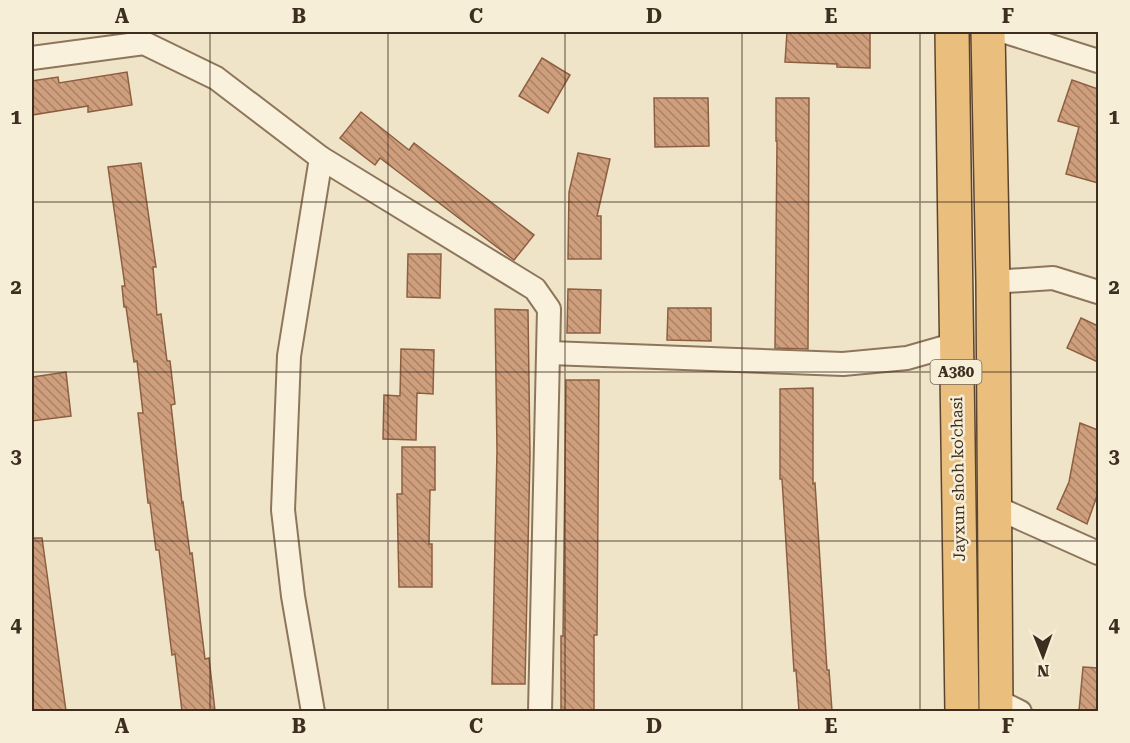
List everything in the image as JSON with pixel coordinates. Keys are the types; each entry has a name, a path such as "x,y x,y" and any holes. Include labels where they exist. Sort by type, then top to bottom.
{"highway":[{"name":"Jayxun shoh ko'chasi","path":"952,32 962,711"},
{"name":"A380","path":"988,32 995,507 1004,708"}],"street":[{"path":"1005,32 1098,61"},
{"path":"32,58 144,43 216,78 321,158 535,289 549,309 550,353 540,711"},
{"path":"313,711 293,596 283,510 290,356 321,158"},
{"path":"993,282 1053,278 1098,292"},
{"path":"550,353 843,364 907,358 956,344"},
{"path":"995,507 1098,552"}],"building":[{"path":"787,32 870,32 870,68 785,62"},
{"path":"542,58 570,75 548,113 519,96"},
{"path":"127,72 132,105 88,112 88,106 32,115 32,81 58,77 59,83"},
{"path":"1072,80 1098,89 1098,183 1066,174 1079,127 1058,121"},
{"path":"654,98 708,98 709,146 655,147"},
{"path":"776,98 809,98 808,349 775,348"},
{"path":"361,112 409,150 414,143 534,235 514,260 380,158 375,165 340,138"},
{"path":"578,153 610,159 597,216 601,216 601,259 568,259 569,192"},
{"path":"141,163 156,267 153,267 157,315 161,314 167,361 170,361 175,404 171,405 182,503 190,554 192,553 205,659 209,658 215,711 182,711 175,654 172,655 159,550 156,550 150,503 148,503 138,413 143,413 137,361 134,362 126,307 124,307 122,286 125,286 108,167"},
{"path":"408,254 441,254 440,298 407,297"},
{"path":"568,289 601,290 600,333 567,333"},
{"path":"668,308 711,308 711,341 667,340"},
{"path":"495,309 528,310 530,455 525,684 492,684 497,450"},
{"path":"1081,318 1098,326 1098,362 1067,348"},
{"path":"401,349 434,350 433,394 417,393 416,440 383,439 384,395 400,396"},
{"path":"66,372 71,416 32,421 33,377"},
{"path":"566,380 599,380 597,635 594,635 594,711 561,711"},
{"path":"813,388 813,484 815,483 827,670 829,670 832,711 799,711 796,670 794,671 782,479 780,479 780,389"},
{"path":"1080,423 1098,430 1098,493 1087,524 1057,509 1069,482"},
{"path":"402,447 435,447 435,490 430,490 429,544 432,544 432,587 399,587 397,494 402,494"},
{"path":"32,538 42,538 66,711 33,711"},
{"path":"1083,667 1098,668 1098,711 1079,711"}]}
